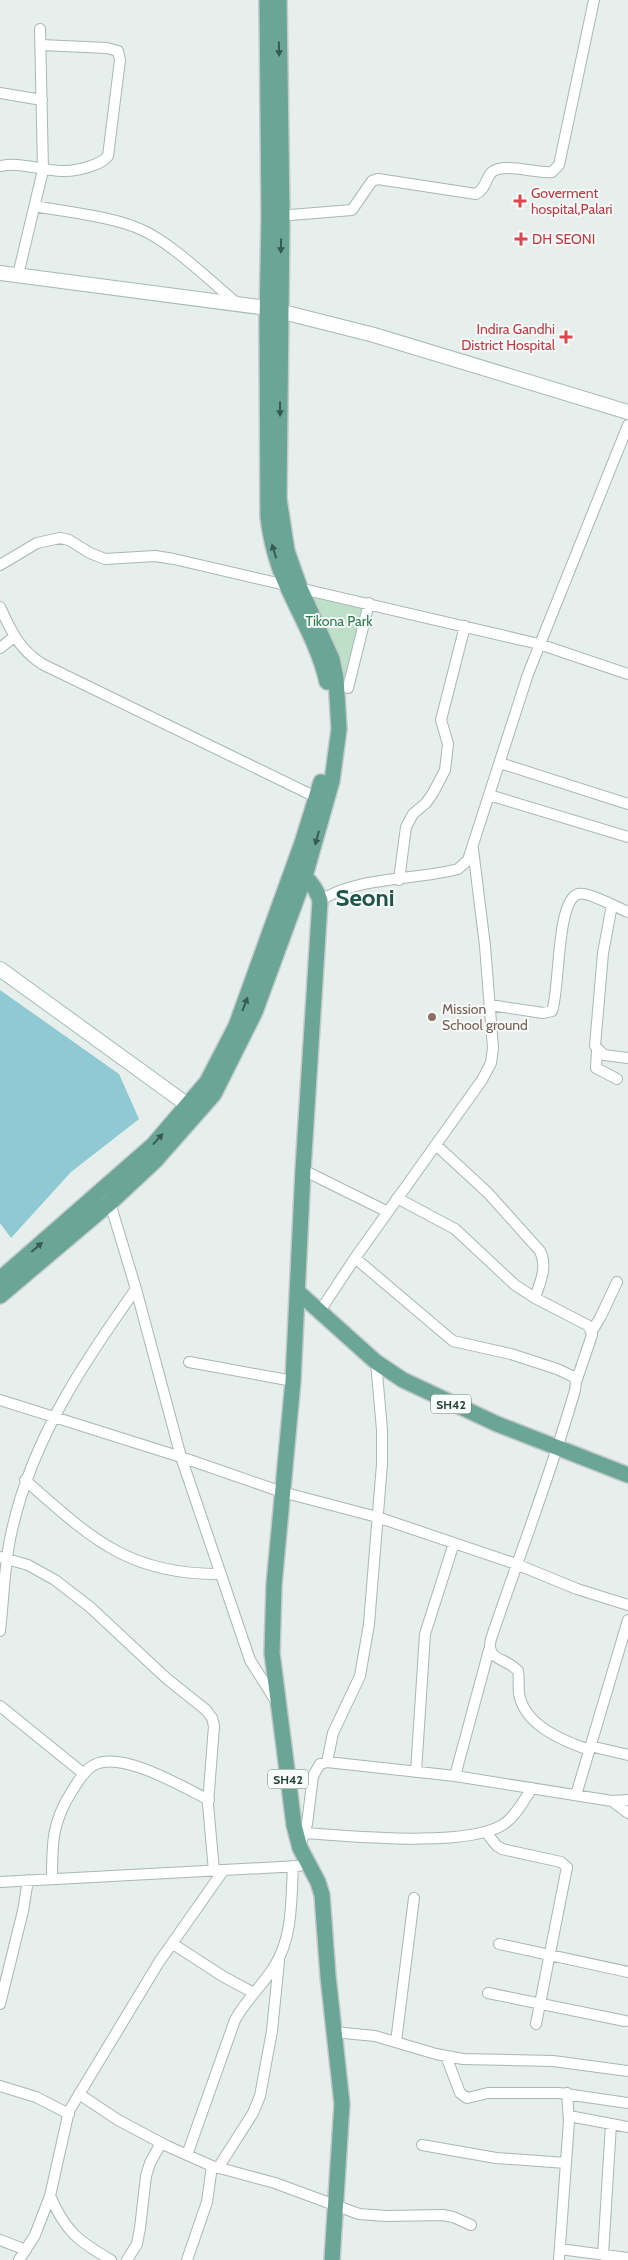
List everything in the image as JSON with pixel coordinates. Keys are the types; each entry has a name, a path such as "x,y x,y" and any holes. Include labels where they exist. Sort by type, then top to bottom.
{"main road":[{"path":"267,0 275,216"},
{"path":"0,1279 214,1094 243,1038 300,872 321,800 329,743 330,692 324,668 293,586 272,542 268,517 274,309 279,0"},
{"path":"298,1292 302,1170 320,901 318,891 300,872"},
{"path":"0,1296 110,1203 155,1161 194,1110"},
{"name":"SH42","path":"298,1292 376,1362 403,1380 446,1402 628,1476"},
{"name":"SH42","path":"298,1292 293,1381 274,1585 272,1653 277,1704 283,1733 294,1825 300,1848 318,1882 325,1912 328,1976 342,2104 332,2260"}],"street":[{"path":"275,216 352,210 372,181 378,179 476,194 482,191 490,176 497,170 506,168 549,172 556,169 559,165 594,0"},
{"path":"18,275 43,170 40,28"},
{"path":"0,166 11,164 60,172 73,171 100,163 108,156 120,55 115,50 107,48 41,45"},
{"path":"0,93 42,100"},
{"path":"35,206 121,222 139,228 168,246 238,304"},
{"path":"0,272 274,309 374,335 628,412"},
{"path":"320,901 329,894 343,889 458,869 468,860 539,644 628,424"},
{"path":"0,565 37,543 60,538 69,540 90,553 105,559 155,556 174,559 539,644 628,674"},
{"path":"348,688 369,603"},
{"path":"0,607 14,637 28,655 42,664 321,800"},
{"path":"399,880 406,827 413,814 434,793 445,770 448,744 441,720 465,626"},
{"path":"0,648 14,637"},
{"path":"500,763 628,804"},
{"path":"489,795 628,837"},
{"path":"320,1311 354,1258 482,1080 491,1063 493,1048 490,1005 473,846"},
{"path":"490,1005 543,1013 552,1012 564,920 570,902 578,894 584,894 628,912"},
{"path":"612,905 603,953 595,1046 597,1050 596,1068 617,1079"},
{"path":"0,969 194,1110"},
{"path":"597,1050 604,1055 628,1058"},
{"path":"436,1145 488,1192 540,1251 544,1270 535,1298"},
{"path":"302,1170 388,1212"},
{"path":"397,1198 456,1229 515,1285 535,1298 582,1322 592,1331"},
{"path":"110,1203 136,1289 181,1457 250,1660 277,1704"},
{"path":"354,1258 444,1336 453,1341 511,1354 557,1369 574,1377 576,1382"},
{"path":"455,1776 489,1650 516,1564 558,1448 592,1331 617,1282"},
{"path":"0,1631 4,1558 25,1480 53,1416 98,1342 136,1289"},
{"path":"189,1362 293,1381"},
{"path":"327,1762 333,1732 354,1693 365,1656 382,1464 382,1430 376,1362"},
{"path":"0,1400 181,1457 282,1492 377,1517 516,1564 577,1589 628,1605"},
{"path":"25,1480 81,1529 117,1552 147,1565 178,1573 221,1574"},
{"path":"416,1772 425,1634 454,1543"},
{"path":"0,2240 24,2256 35,2235 50,2196 69,2114 79,2094 159,1962 173,1944 219,1871 209,1800 214,1726 212,1718 206,1710 166,1678 90,1607 55,1580 28,1565 4,1558"},
{"path":"576,1795 628,1620"},
{"path":"489,1650 491,1654 508,1662 518,1671 519,1698 525,1709 539,1724 563,1741 628,1755"},
{"path":"0,1706 84,1774"},
{"path":"300,1848 305,1833 313,1776 320,1764 327,1762 455,1776 612,1801 628,1800"},
{"path":"52,1879 52,1844 56,1821 61,1808 84,1774 97,1763 125,1763 151,1772 209,1800"},
{"path":"305,1833 417,1838 464,1836 486,1832 510,1820 532,1788"},
{"path":"612,1801 628,1813"},
{"path":"486,1832 496,1845 502,1849 561,1862 567,1867 536,2024"},
{"path":"187,2260 207,2202 215,2167 253,2113 260,2096 272,2031 279,1958 290,1923 293,1866"},
{"path":"0,1882 310,1866"},
{"path":"0,2004 23,1911 28,1880"},
{"path":"396,2042 404,1994 414,1898"},
{"path":"173,1944 229,1980 254,1993"},
{"path":"499,1944 628,1972"},
{"path":"187,2155 236,2020 279,1958"},
{"path":"488,1993 625,2021"},
{"path":"334,2032 374,2036 446,2056 482,2060 553,2061 628,2071"},
{"path":"446,2056 460,2093 467,2098 488,2093 567,2093 628,2103"},
{"path":"0,2086 36,2097 69,2114"},
{"path":"559,2260 569,2116 567,2093"},
{"path":"79,2094 118,2120 161,2143 215,2167 274,2183 360,2214 386,2216 444,2215 460,2219 471,2225"},
{"path":"569,2116 628,2127"},
{"path":"603,2255 611,2124"},
{"path":"127,2260 137,2244 148,2170 161,2143"},
{"path":"422,2145 496,2158 566,2163"},
{"path":"50,2196 60,2218 73,2235 111,2260"},
{"path":"560,2249 628,2258"}],"green space":[{"name":"Tikona Park","path":"304,591 367,606 342,685"}],"water":[{"path":"0,990 119,1074 139,1119 71,1172 11,1238 0,1223"}],"place":[{"name":"Goverment hospital,Palari","path":"520,201"},
{"name":"DH SEONI","path":"521,239"},
{"name":"Indira Gandhi District Hospital","path":"566,337"},
{"name":"Mission School ground","path":"432,1017"}],"district":[{"name":"Seoni","path":"365,897"}]}
